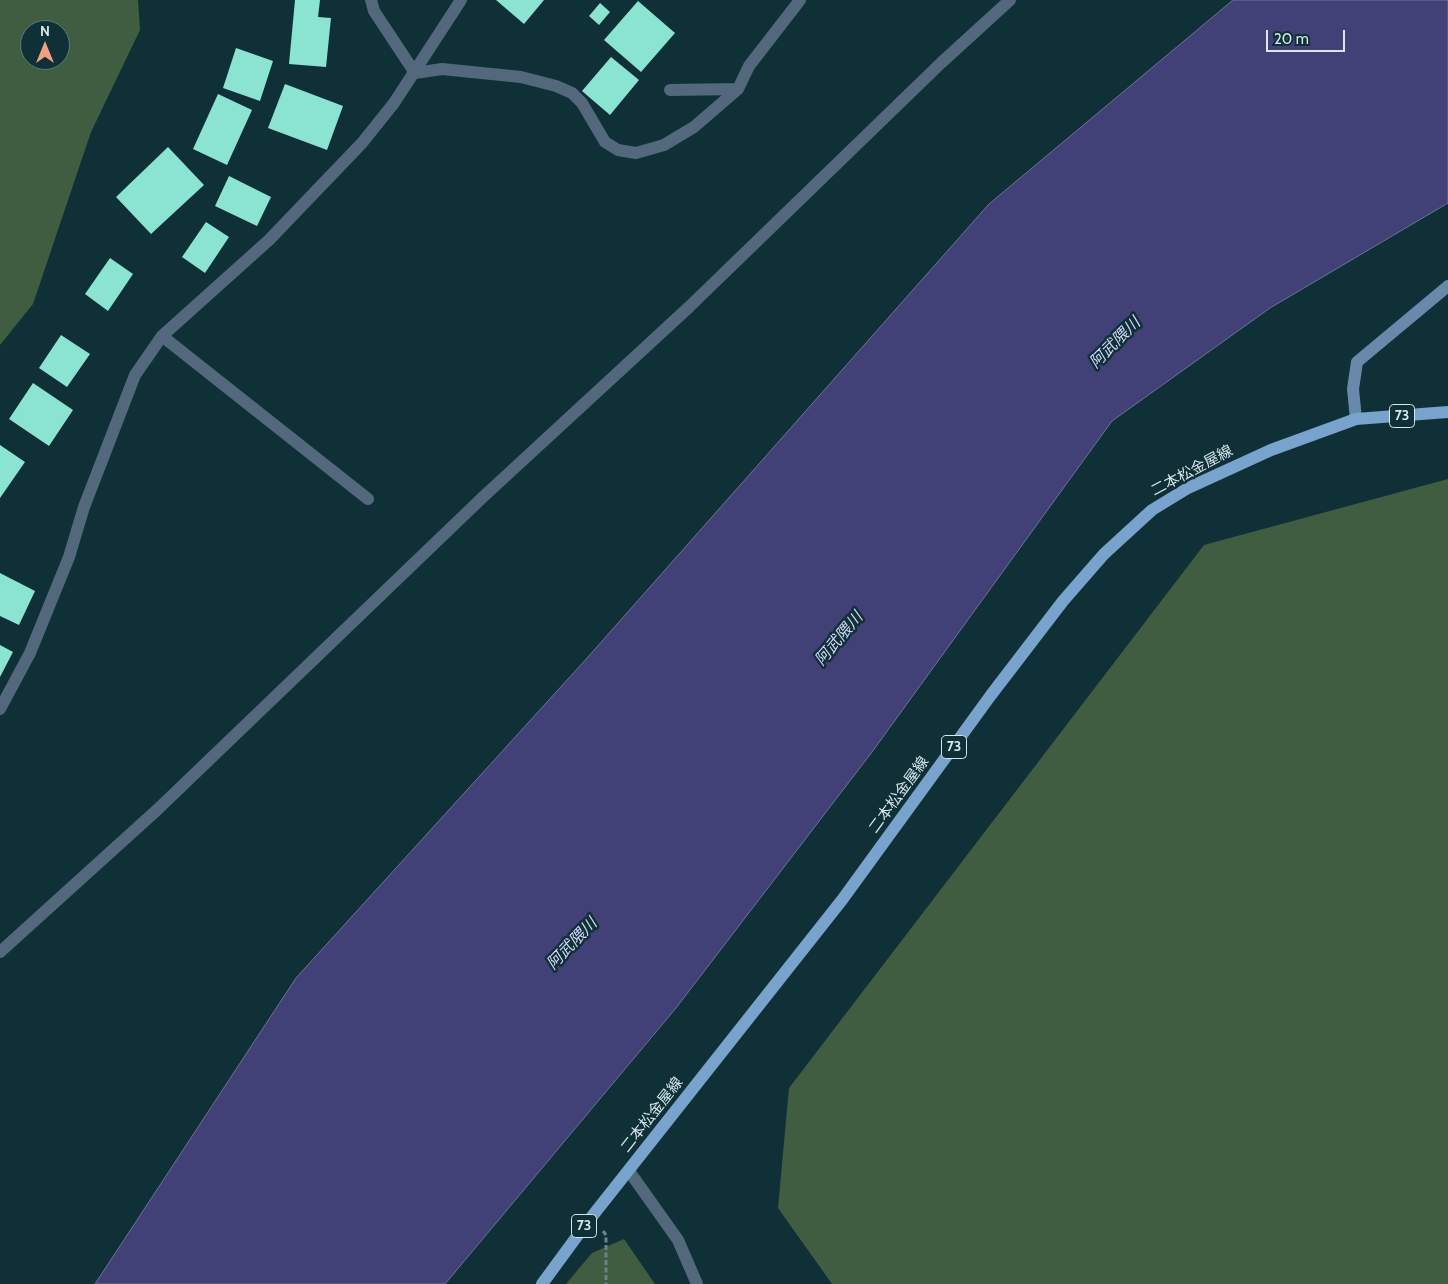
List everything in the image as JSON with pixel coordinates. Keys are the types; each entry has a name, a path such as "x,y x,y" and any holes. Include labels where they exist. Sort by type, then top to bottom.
{"main road":[{"name":"二本松金屋線","path":"542,1284 586,1224 842,900 991,695 1063,601 1104,554 1152,510 1188,488 1271,450 1356,419 1448,412"}],"street":[{"path":"371,0 374,11 415,73"},
{"path":"0,709 30,653 69,557 87,498 134,374 162,336 269,240 362,143 415,73 461,0"},
{"path":"415,73 442,69 521,77 556,86 572,93 582,103 605,142 618,150 636,153 664,145 694,127 738,89 749,66 800,0"},
{"path":"0,952 158,809 483,497 688,308 941,63 1010,0"},
{"path":"670,90 738,89"},
{"path":"1356,419 1353,389 1357,362 1448,286"},
{"path":"162,336 368,499"},
{"path":"629,1171 678,1240 697,1284"}],"path":[{"path":"586,1224 599,1225 606,1235 606,1284"}],"green space":[{"path":"0,0 138,0 140,30 91,132 33,304 0,345"},
{"path":"1448,479 1448,1284 832,1284 778,1208 789,1088 1204,545"},
{"path":"624,1239 655,1284 566,1284 592,1253"}],"water":[{"name":"阿武隈川","path":"1233,0 1448,0 1448,203 1270,308 1112,421 872,752 676,1008 445,1284 95,1284 296,978 588,657 989,204"}],"building":[{"path":"295,0 320,0 318,17 331,18 326,67 289,64"},
{"path":"496,0 544,0 524,24"},
{"path":"638,1 675,33 641,72 604,40"},
{"path":"600,3 610,12 599,25 589,16"},
{"path":"236,48 273,61 260,101 223,88"},
{"path":"611,57 639,80 610,115 582,91"},
{"path":"285,84 343,106 327,150 268,128"},
{"path":"218,94 252,110 227,165 193,149"},
{"path":"168,147 204,185 151,234 116,197"},
{"path":"229,176 271,197 257,226 215,206"},
{"path":"206,222 229,237 205,273 182,257"},
{"path":"110,258 133,274 108,311 85,294"},
{"path":"61,335 90,354 67,387 39,368"},
{"path":"33,383 73,410 49,446 9,419"},
{"path":"0,445 25,462 0,498"},
{"path":"0,573 35,591 19,625 0,616"},
{"path":"0,645 13,652 0,677"}]}
